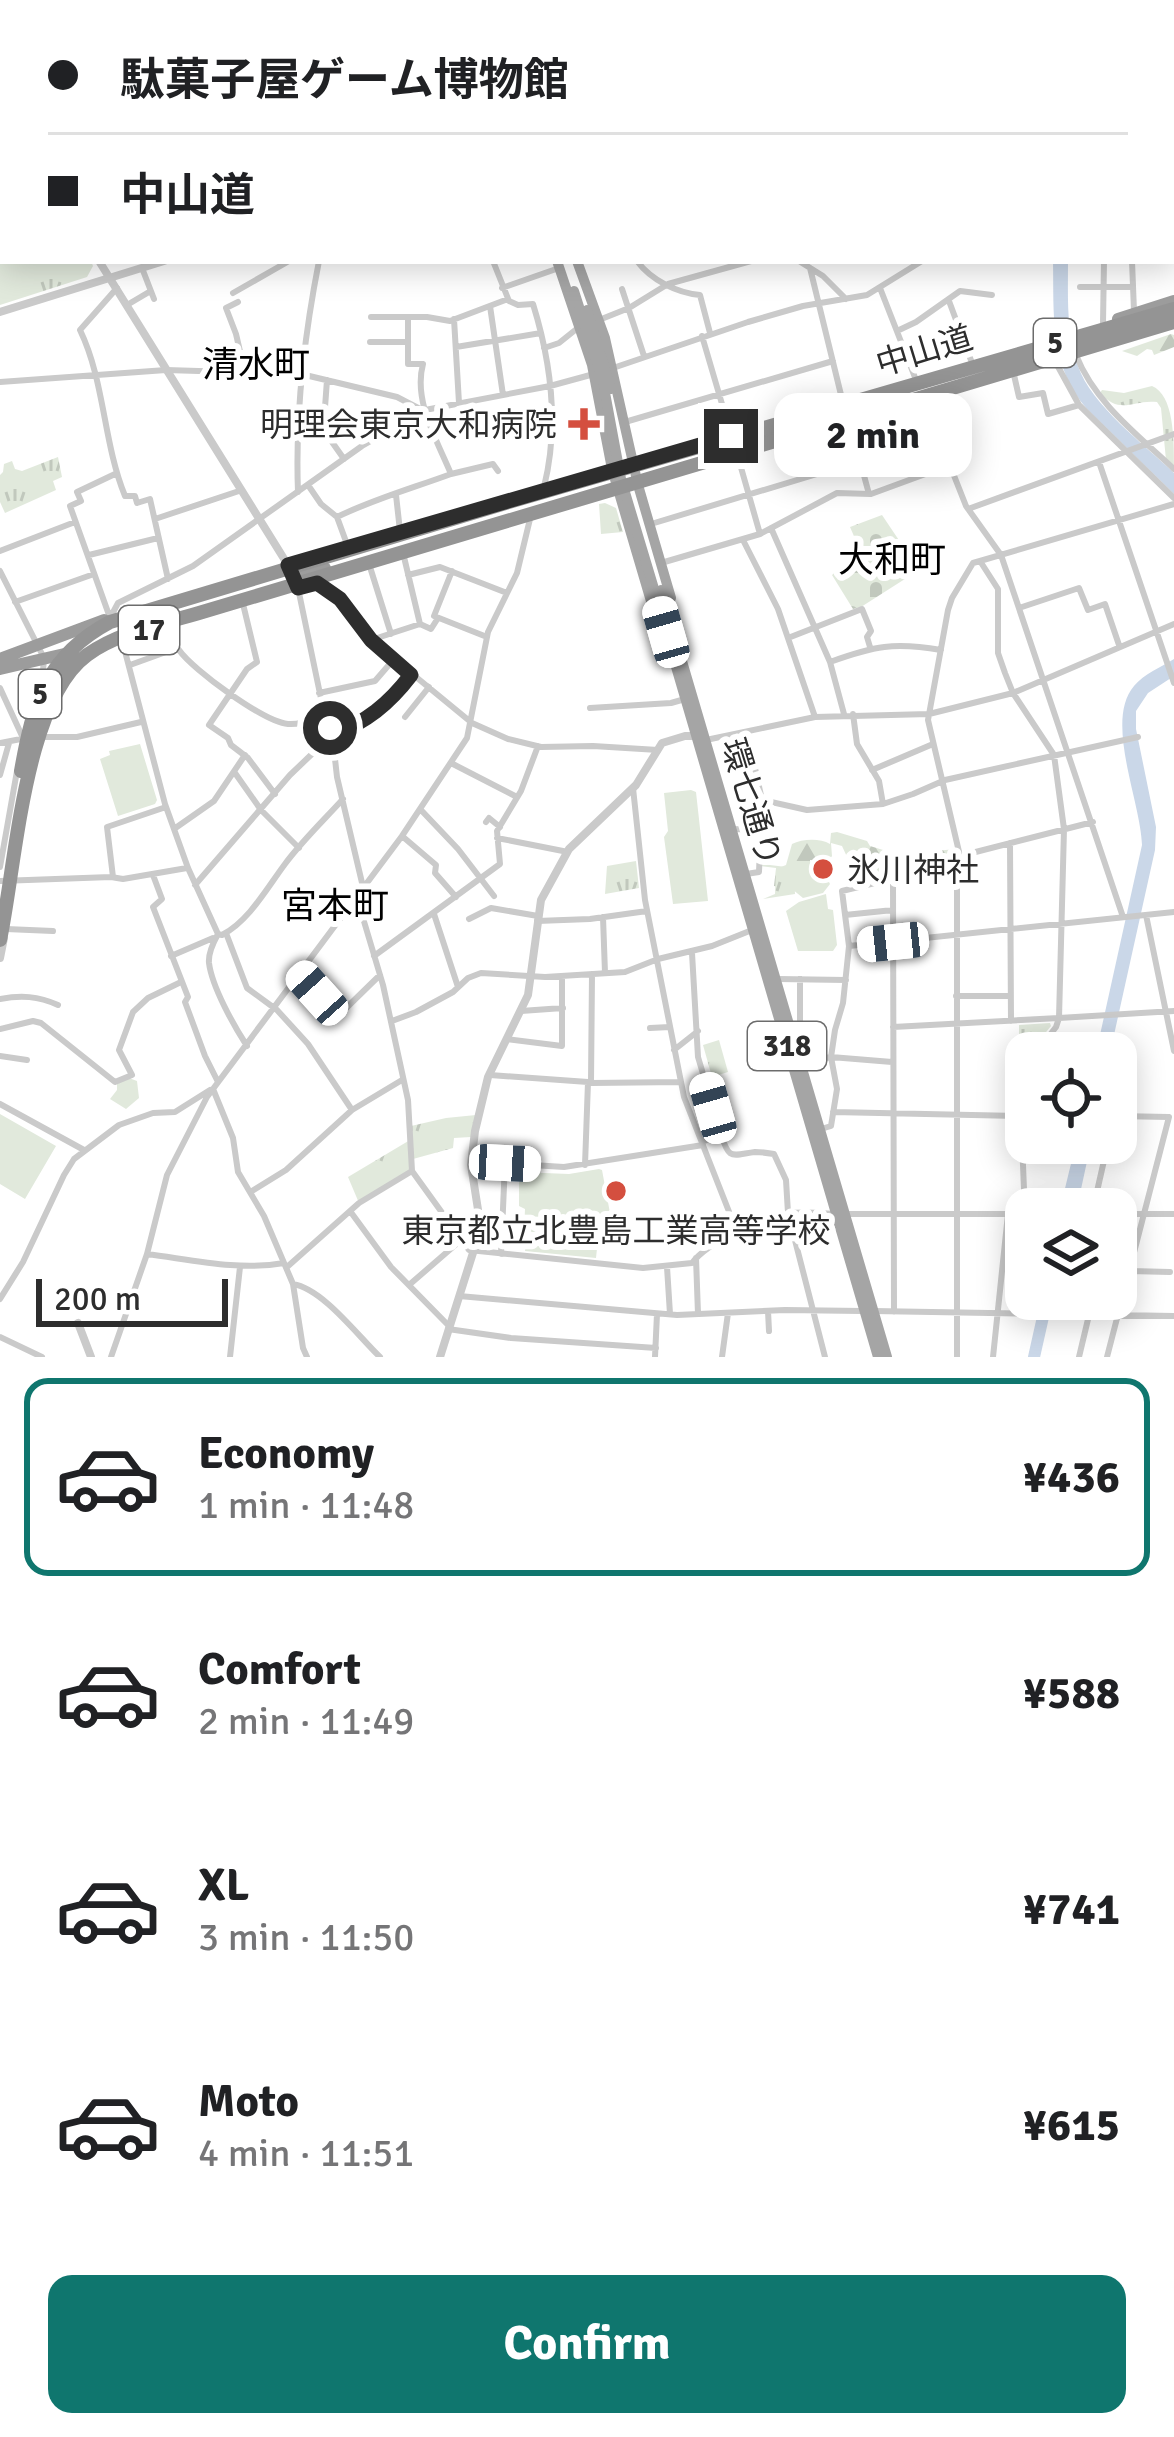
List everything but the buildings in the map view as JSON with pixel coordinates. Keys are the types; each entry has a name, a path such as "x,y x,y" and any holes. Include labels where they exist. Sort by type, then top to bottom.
{"highway":[{"name":"中山道","path":"0,669 110,618 224,584 293,576 317,583 525,513 638,485 843,403 916,380 1135,313 1174,315"},
{"name":"中山道","path":"0,658 121,639 243,603 348,547 400,531 674,452 850,424 1077,357 1174,315"},
{"path":"925,401 941,386 1174,315"},
{"path":"737,444 1174,315"},
{"name":"5","path":"5,884 29,729 41,692 54,668 80,641 110,622 937,376 1174,315"},
{"name":"5","path":"3,935 33,758 49,706 66,676 95,650 1174,315"},
{"name":"5","path":"202,595 221,596 525,513 581,478"},
{"name":"17","path":"121,639 590,500"},
{"path":"293,576 349,561 368,568"}],"main road":[{"name":"環七通り","path":"570,264 608,372 626,472 677,671 733,829 821,1129 841,1214"},
{"path":"570,264 579,327 594,374 612,469 662,641 677,671"},
{"path":"571,264 599,320 614,368 638,485 681,632 682,658"},
{"name":"環七通り","path":"658,591 682,658 752,930 883,1357"}],"street":[{"path":"101,264 293,576 364,887"},
{"path":"0,312 155,264"},
{"path":"233,293 284,264"},
{"path":"298,492 302,374 318,264"},
{"path":"494,264 508,299 518,305 533,304 541,333 550,386 552,444 544,488"},
{"path":"502,288 565,264"},
{"path":"640,264 683,293 700,295 719,394 760,534"},
{"path":"599,320 668,284 740,264"},
{"path":"804,264 846,299"},
{"path":"614,368 706,335 867,295 917,264"},
{"path":"1103,323 1104,264"},
{"path":"1132,264 1135,313"},
{"path":"127,305 152,295 142,268"},
{"path":"810,268 843,403"},
{"path":"1080,287 1133,286"},
{"path":"117,288 80,330 97,375 116,474 125,496 135,496 137,502 150,499 168,579"},
{"path":"880,288 968,509 1001,555 1124,917"},
{"path":"622,289 644,356"},
{"path":"896,331 960,291 992,295"},
{"path":"371,317 442,321 508,299"},
{"path":"949,301 972,363"},
{"path":"238,302 226,308 245,373"},
{"path":"490,306 503,395"},
{"path":"409,317 408,364 423,364 419,378 425,410 451,474"},
{"path":"454,319 459,404"},
{"path":"544,348 579,327"},
{"path":"1073,331 1077,357 1093,389 1174,470"},
{"path":"455,347 541,333"},
{"path":"370,342 408,342"},
{"path":"625,422 833,361"},
{"path":"957,1357 958,860 929,714 952,598 973,563 1174,501 1079,405 1057,363"},
{"path":"0,382 166,370 302,374 397,397 425,410"},
{"path":"110,618 118,603 193,566 344,459 425,410 594,374"},
{"path":"1014,375 1019,397 1042,393 1048,414 1079,405"},
{"path":"324,421 327,380"},
{"path":"344,459 332,442 333,422 353,424"},
{"path":"850,424 869,494"},
{"path":"968,509 1174,434"},
{"path":"649,524 860,461"},
{"path":"1100,462 1172,681"},
{"path":"337,517 451,474 493,464 498,471"},
{"path":"660,563 760,534 837,494 869,494 950,466"},
{"path":"110,618 70,506 81,501 77,492 116,474"},
{"path":"308,485 337,517 348,547"},
{"path":"155,519 242,490"},
{"path":"396,495 400,531"},
{"path":"111,1357 147,1254 167,1175 215,1085 421,810 467,738 487,637 517,573 525,513"},
{"path":"0,551 76,522"},
{"path":"772,528 830,662 857,744 879,781 883,804"},
{"path":"89,555 158,538"},
{"path":"743,540 778,609 815,717"},
{"path":"404,557 420,624"},
{"path":"980,561 998,589 998,653 1013,693 1054,755 1064,829 1059,1018 1052,1032"},
{"path":"408,575 440,567 507,593"},
{"path":"368,568 391,634"},
{"path":"0,572 42,652 44,671 29,710 0,867"},
{"path":"452,572 434,616 487,637"},
{"path":"15,602 94,574"},
{"path":"317,583 340,599 371,640 472,723 538,746 658,750"},
{"path":"1019,608 1079,588 1088,610 1105,604 1119,646"},
{"path":"0,596 10,592"},
{"path":"243,603 257,662 229,692 209,724 245,755 274,794"},
{"path":"788,638 862,609 871,631 867,637 870,647"},
{"path":"371,640 420,624 431,629 438,619"},
{"path":"168,624 177,648 262,715 298,724 324,715"},
{"path":"440,1357 479,1223 471,1161 475,1131 489,1075 528,995 544,895 568,852 633,788 666,740 815,717 929,714 1013,693 1174,624"},
{"path":"0,958 5,884 56,699 70,678 121,639 166,807 195,885 247,988 278,1010 308,1044 352,1110"},
{"path":"830,662 870,647 914,645 941,650"},
{"path":"130,665 177,648"},
{"path":"319,693 376,681 394,659"},
{"path":"195,885 304,760 380,711 411,675"},
{"path":"405,717 429,687"},
{"path":"0,688 23,738"},
{"path":"590,709 685,699"},
{"path":"0,775 5,742 77,737 141,722"},
{"path":"746,874 759,872 762,800 747,731"},
{"path":"762,800 807,810 883,804 942,781 1138,737"},
{"path":"872,770 933,744"},
{"path":"374,956 500,864 500,827 538,746"},
{"path":"174,829 214,802 245,755"},
{"path":"450,763 518,797"},
{"path":"234,772 261,810 298,848"},
{"path":"633,788 638,857 681,1082 737,1232"},
{"path":"171,956 220,934 264,894 343,799"},
{"path":"113,877 107,827 166,807"},
{"path":"421,810 494,896"},
{"path":"486,822 490,818 500,827"},
{"path":"821,1129 831,1126 837,1089 831,1057 849,946 842,891 1093,822"},
{"path":"733,829 761,830"},
{"path":"402,836 436,865 435,873 456,897"},
{"path":"497,838 568,852"},
{"path":"1010,843 1011,1021"},
{"path":"5,884 123,879 188,868"},
{"path":"153,874 162,899 153,907 188,997 185,1002 233,1138 238,1172 293,1284 307,1357"},
{"path":"893,879 894,1312"},
{"path":"357,898 404,1079 412,1171 467,1248 667,1267 692,1263 702,1250 788,1213 1005,1214"},
{"path":"469,919 491,908 537,918 647,911"},
{"path":"845,915 893,910"},
{"path":"849,946 1174,913"},
{"path":"434,914 458,987"},
{"path":"1144,915 1174,1050"},
{"path":"603,917 605,973"},
{"path":"391,1021 416,1012 481,973 625,972 752,930"},
{"path":"3,935 53,932"},
{"path":"220,934 209,964 226,1012 247,1046"},
{"path":"692,952 698,1057 725,1147 740,1157 774,1154 786,1180 788,1213 825,1357"},
{"path":"299,973 339,1015 380,974"},
{"path":"585,1166 592,974"},
{"path":"506,1039 562,1046 562,976"},
{"path":"777,979 846,980"},
{"path":"791,1027 800,1024 800,979"},
{"path":"0,1029 41,1023 115,1082 132,1075 118,1050 133,1012 148,998 181,982"},
{"path":"956,996 1010,996"},
{"path":"0,999 36,997 58,1005"},
{"path":"521,1011 562,1008"},
{"path":"893,1027 1169,1011"},
{"path":"650,1028 670,1027"},
{"path":"674,1050 698,1031"},
{"path":"0,1056 27,1060"},
{"path":"800,1061 831,1057 893,1062"},
{"path":"489,1075 681,1082"},
{"path":"251,1191 286,1170 352,1110 404,1079"},
{"path":"2,1294 23,1262 64,1175 84,1150 119,1125 153,1113 175,1112 215,1085"},
{"path":"0,1104 84,1150"},
{"path":"833,1112 1005,1116"},
{"path":"1137,1116 1172,1117 1137,1244"},
{"path":"471,1161 585,1166 702,1144 721,1134"},
{"path":"501,1254 505,1163"},
{"path":"147,1254 240,1267 285,1265 350,1211 412,1171"},
{"path":"350,1211 372,1244 449,1327 655,1353 657,1313"},
{"path":"1137,1214 1174,1214"},
{"path":"409,1285 461,1240"},
{"path":"993,1357 1005,1241"},
{"path":"695,1258 698,1314"},
{"path":"230,1357 240,1267"},
{"path":"667,1267 670,1314"},
{"path":"1137,1271 1170,1272"},
{"path":"293,1284 322,1300 380,1357"},
{"path":"459,1296 670,1314 813,1310 1005,1313"},
{"path":"768,1311 769,1331"},
{"path":"722,1357 728,1313"},
{"path":"1137,1315 1174,1316"},
{"path":"1079,1357 1088,1320"},
{"path":"1107,1357 1116,1320"},
{"path":"78,1323 91,1357"},
{"path":"0,1337 42,1357"},
{"path":"625,1357 626,1347"}],"green space":[{"path":"0,264 92,264 87,277 0,305"},
{"path":"1171,334 1174,347 1154,355 1147,349 1137,356 1122,351"},
{"path":"1152,386 1169,408 1174,466 1166,460 1157,402 1114,404 1100,393"},
{"path":"58,457 62,477 53,481 56,490 5,513 0,502 4,464 12,461 22,471"},
{"path":"599,504 616,508 623,532 601,534"},
{"path":"882,515 919,570 853,609 832,575 860,550 850,527"},
{"path":"140,744 157,800 118,816 100,759 110,755 109,751"},
{"path":"696,792 708,901 673,904 664,793"},
{"path":"831,833 893,853 926,855 956,849 955,861 858,885 857,871 864,870 864,862 848,859 842,846 831,843 828,862 810,860 811,871 822,874 830,884 823,893 803,898 792,889 774,886 776,869 786,865 792,844 811,840 830,844"},
{"path":"636,861 639,888 605,894 607,866"},
{"path":"761,864 794,868 795,894 763,899 775,894 776,868"},
{"path":"826,894 837,945 833,951 798,951 786,911"},
{"path":"1019,1025 1051,1026 1046,1032 1019,1032"},
{"path":"719,1040 728,1072 712,1077 703,1045"},
{"path":"129,1078 137,1081 139,1098 126,1109 110,1099 117,1084"},
{"path":"0,1114 56,1146 25,1199 0,1184"},
{"path":"476,1115 471,1137 454,1138 453,1148 413,1159 411,1126"},
{"path":"410,1140 412,1171 359,1203 348,1177"},
{"path":"599,1169 615,1240 598,1239 596,1258 525,1251 527,1234 541,1234 524,1230 519,1172 569,1174"}],"water":[{"path":"1053,264 1068,264 1068,314 1078,366 1106,410 1174,473 1174,494 1075,392 1060,357"},
{"path":"1174,659 1174,676 1148,693 1136,711 1156,827 1155,850 1115,1032 1101,1032 1142,845 1122,720 1134,686"},
{"path":"1071,1164 1087,1164 1081,1188 1065,1188"}],"waterway":[{"path":"1034,1357 1042,1320"}],"place":[{"name":"明理会東京大和病院","path":"584,424"},
{"name":"氷川神社","path":"823,869"},
{"name":"東京都立北豊島工業高等学校","path":"616,1191"}],"district":[{"name":"清水町","path":"256,364"},
{"name":"大和町","path":"892,559"},
{"name":"宮本町","path":"335,905"}],"route":[{"path":"330,728 332,736 380,711 411,675 371,640 340,599 317,583 298,588 288,565 731,436"}]}
